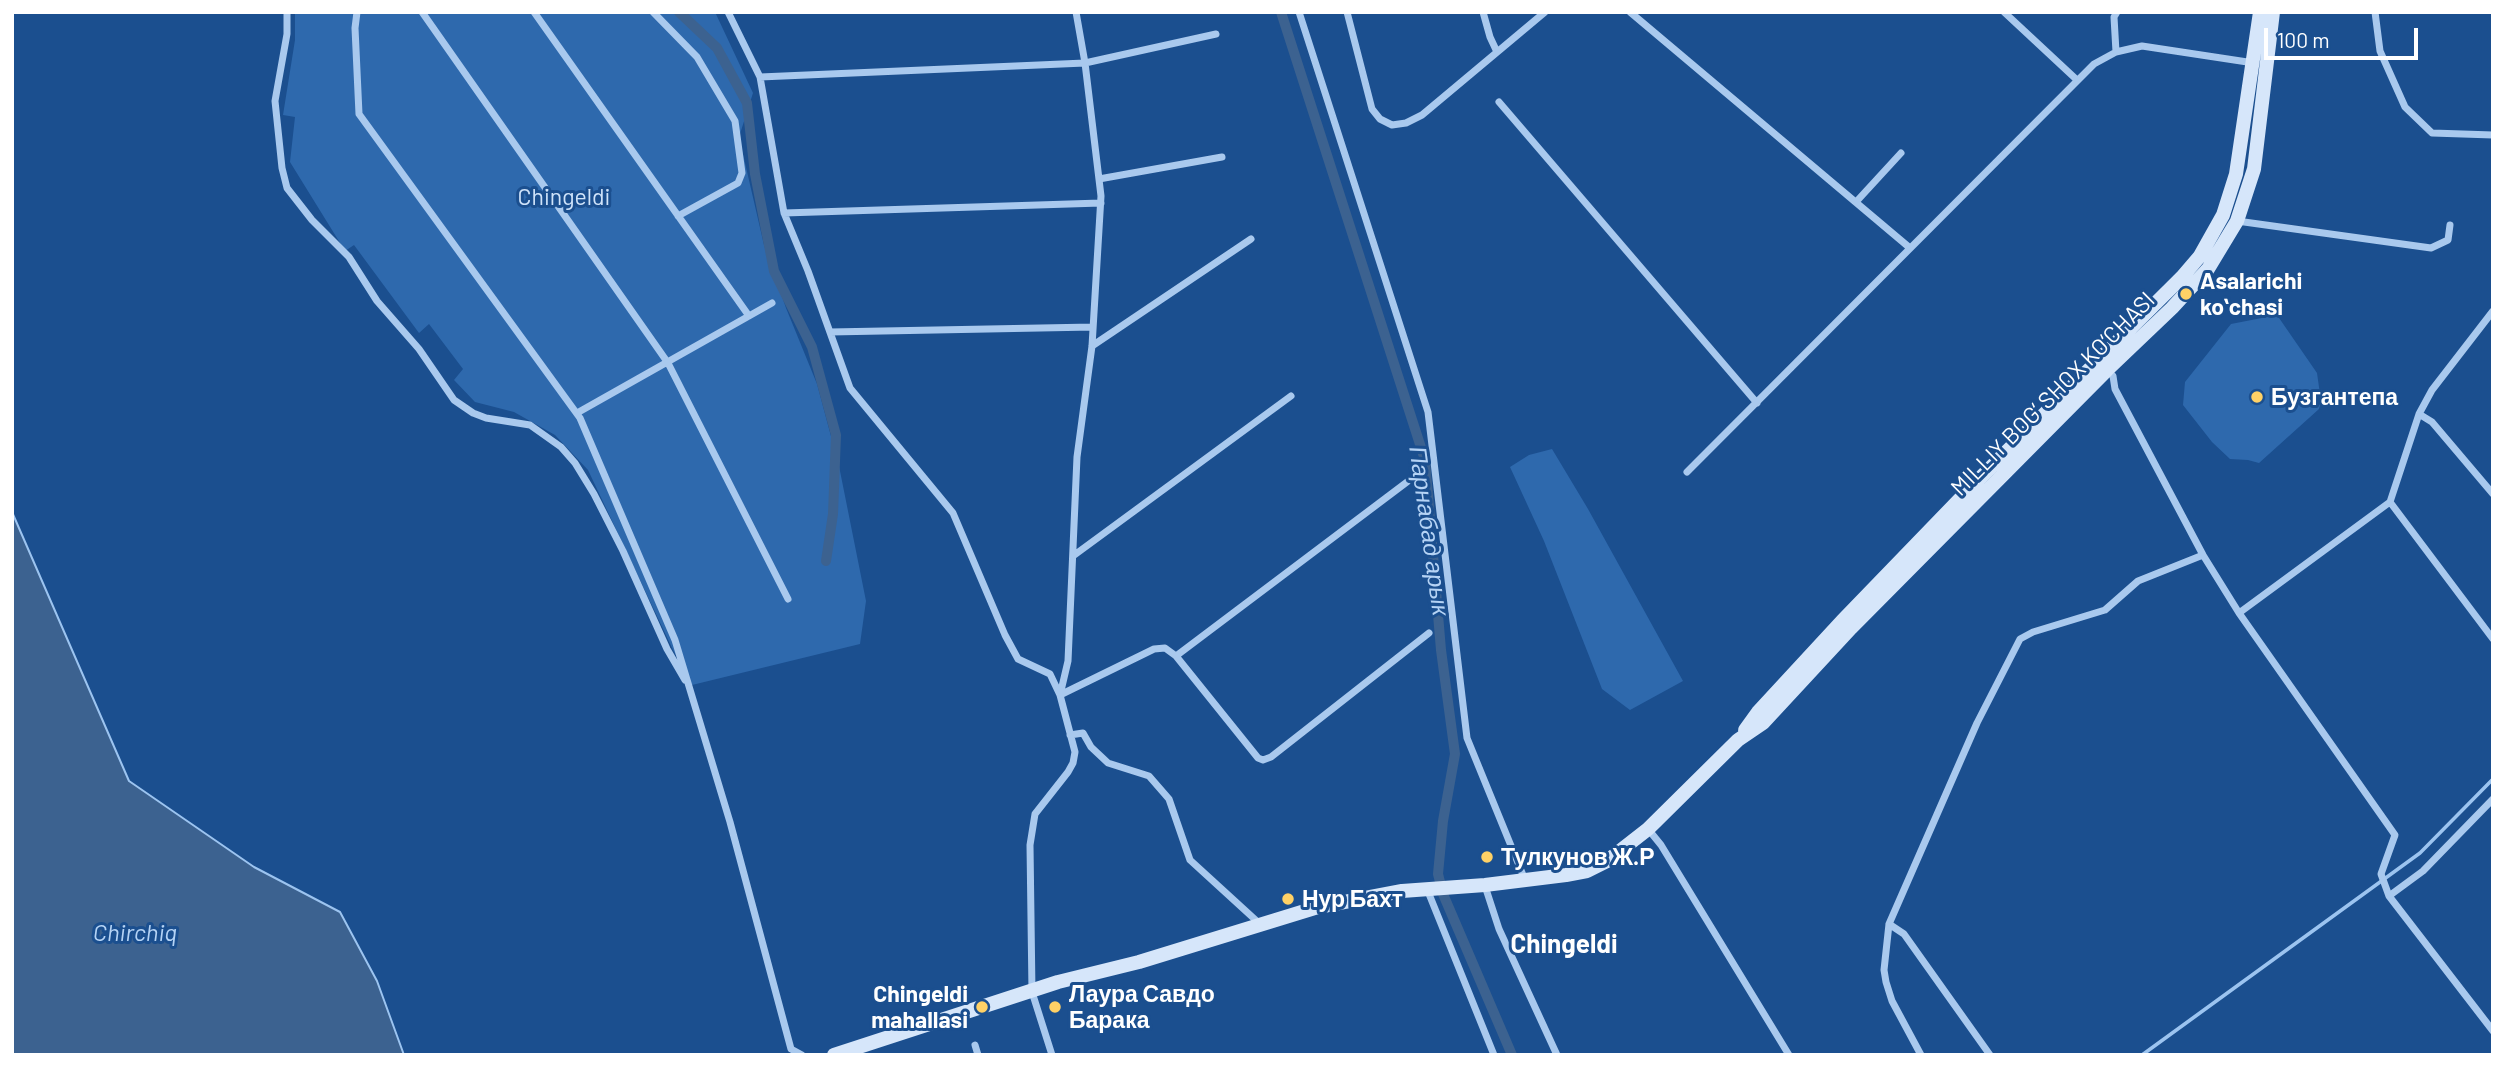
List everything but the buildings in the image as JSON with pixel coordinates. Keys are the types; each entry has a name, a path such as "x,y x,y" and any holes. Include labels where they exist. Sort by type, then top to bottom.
{"main road":[{"name":"MILLIY BOG‘ SHOX KO‘CHASI","path":"834,1055 851,1052 1058,982 1139,962 1318,907 1391,892 1526,881 1597,867 1642,833 1738,740 1763,723 1988,480 2102,365 2200,256 2214,233 2236,174 2260,12"},
{"name":"MILLIY BOG‘ SHOX KO‘CHASI","path":"2102,365 2194,285 2217,257 2237,221 2250,186 2258,151 2273,12"}],"street":[{"path":"287,12 287,34 275,101 284,179 293,199 349,257 377,301 419,349 454,400 486,418 530,425 561,447 575,463 594,494 667,649 692,692"},
{"path":"357,12 355,28 359,114 577,414 675,640 730,821 791,1049 802,1055"},
{"path":"422,12 668,363 788,599"},
{"path":"534,12 749,316"},
{"path":"653,12 697,57 735,121 742,173 738,183 678,215"},
{"path":"728,12 760,78 784,213 850,388 953,513 1005,635 1018,659 1046,671 1060,695 1075,752 1073,763 1035,814 1030,845 1032,992 1052,1055"},
{"path":"1060,695 1068,661 1077,457 1092,346 1101,203 1085,63 1076,12"},
{"path":"1298,12 1428,412 1467,738 1526,881"},
{"path":"1347,12 1372,109 1380,119 1392,125 1406,123 1422,115 1545,12"},
{"path":"1483,12 1497,52"},
{"path":"1630,12 1910,248"},
{"path":"2004,12 2077,80"},
{"path":"2116,52 2114,17 2117,12"},
{"path":"2375,12 2380,51 2405,107 2432,133 2493,135"},
{"path":"760,78 1085,63 1216,34"},
{"path":"1687,472 2094,64 2116,52 2133,47 2151,47 2254,63"},
{"path":"1499,102 1757,403"},
{"path":"1856,202 1901,153"},
{"path":"1099,178 1222,157"},
{"path":"784,213 1101,203"},
{"path":"2237,221 2431,248 2448,240 2450,225"},
{"path":"1092,346 1251,239"},
{"path":"577,414 772,303"},
{"path":"2239,613 2390,502 2419,414 2432,390 2493,311"},
{"path":"830,332 1093,327"},
{"path":"2102,365 2113,376 2116,389 2203,555 2239,613 2395,835 2381,874 2389,897 2493,1031"},
{"path":"1073,556 1292,396"},
{"path":"2419,414 2432,422 2493,495"},
{"path":"1176,656 1407,482"},
{"path":"2390,502 2493,639"},
{"path":"1921,1055 1892,1001 1886,982 1884,970 1889,924 1977,723 2020,639 2033,632 2105,610 2138,580 2203,555"},
{"path":"1060,695 1154,649 1165,648 1176,656 1258,758 1263,760 1271,757 1429,633"},
{"path":"1070,734 1083,733 1091,747 1108,763 1149,776 1169,799 1190,860 1261,924"},
{"path":"2389,897 2423,871 2493,799"},
{"path":"1642,833 1661,845 1788,1055"},
{"path":"1485,885 1499,929 1557,1055"},
{"path":"1427,888 1494,1055"},
{"path":"1889,924 1904,934 1990,1055"},
{"path":"975,1045 978,1055"}],"green space":[{"name":"Chingeldi","path":"295,12 715,12 753,93 739,137 764,245 817,384 839,466 866,601 860,644 692,685 588,470 555,435 514,412 475,402 454,380 463,369 429,324 419,333 354,245 345,251 290,162 295,117 283,115 295,40"},
{"path":"2277,315 2317,373 2321,401 2319,409 2259,463 2230,459 2212,442 2183,405 2185,382 2231,324"},
{"path":"1552,449 1683,681 1630,710 1602,689 1544,541 1510,467 1529,455"}],"water":[{"name":"Chirchiq","path":"12,512 129,781 254,867 340,912 377,981 404,1055 12,1055"}],"waterway":[{"path":"679,12 717,48 747,103 755,174 774,271 812,347 836,435 833,514 826,561"},
{"name":"Парнабад арык","path":"1281,12 1425,460 1441,650 1455,754 1443,821 1438,874 1443,894 1512,1055"},
{"path":"2142,1055 2420,853 2493,779"}],"place":[{"name":"Asalarichi koʻchasi","path":"2186,294"},
{"name":"Бузгантепа","path":"2257,397"},
{"name":"Тулкунов Ж.Р","path":"1487,857"},
{"name":"Нур Бахт","path":"1288,899"},
{"name":"Chingeldi mahallasi","path":"982,1007"},
{"name":"Лаура Савдо Барака","path":"1055,1007"}],"district":[{"name":"Chingeldi","path":"1564,944"}]}
